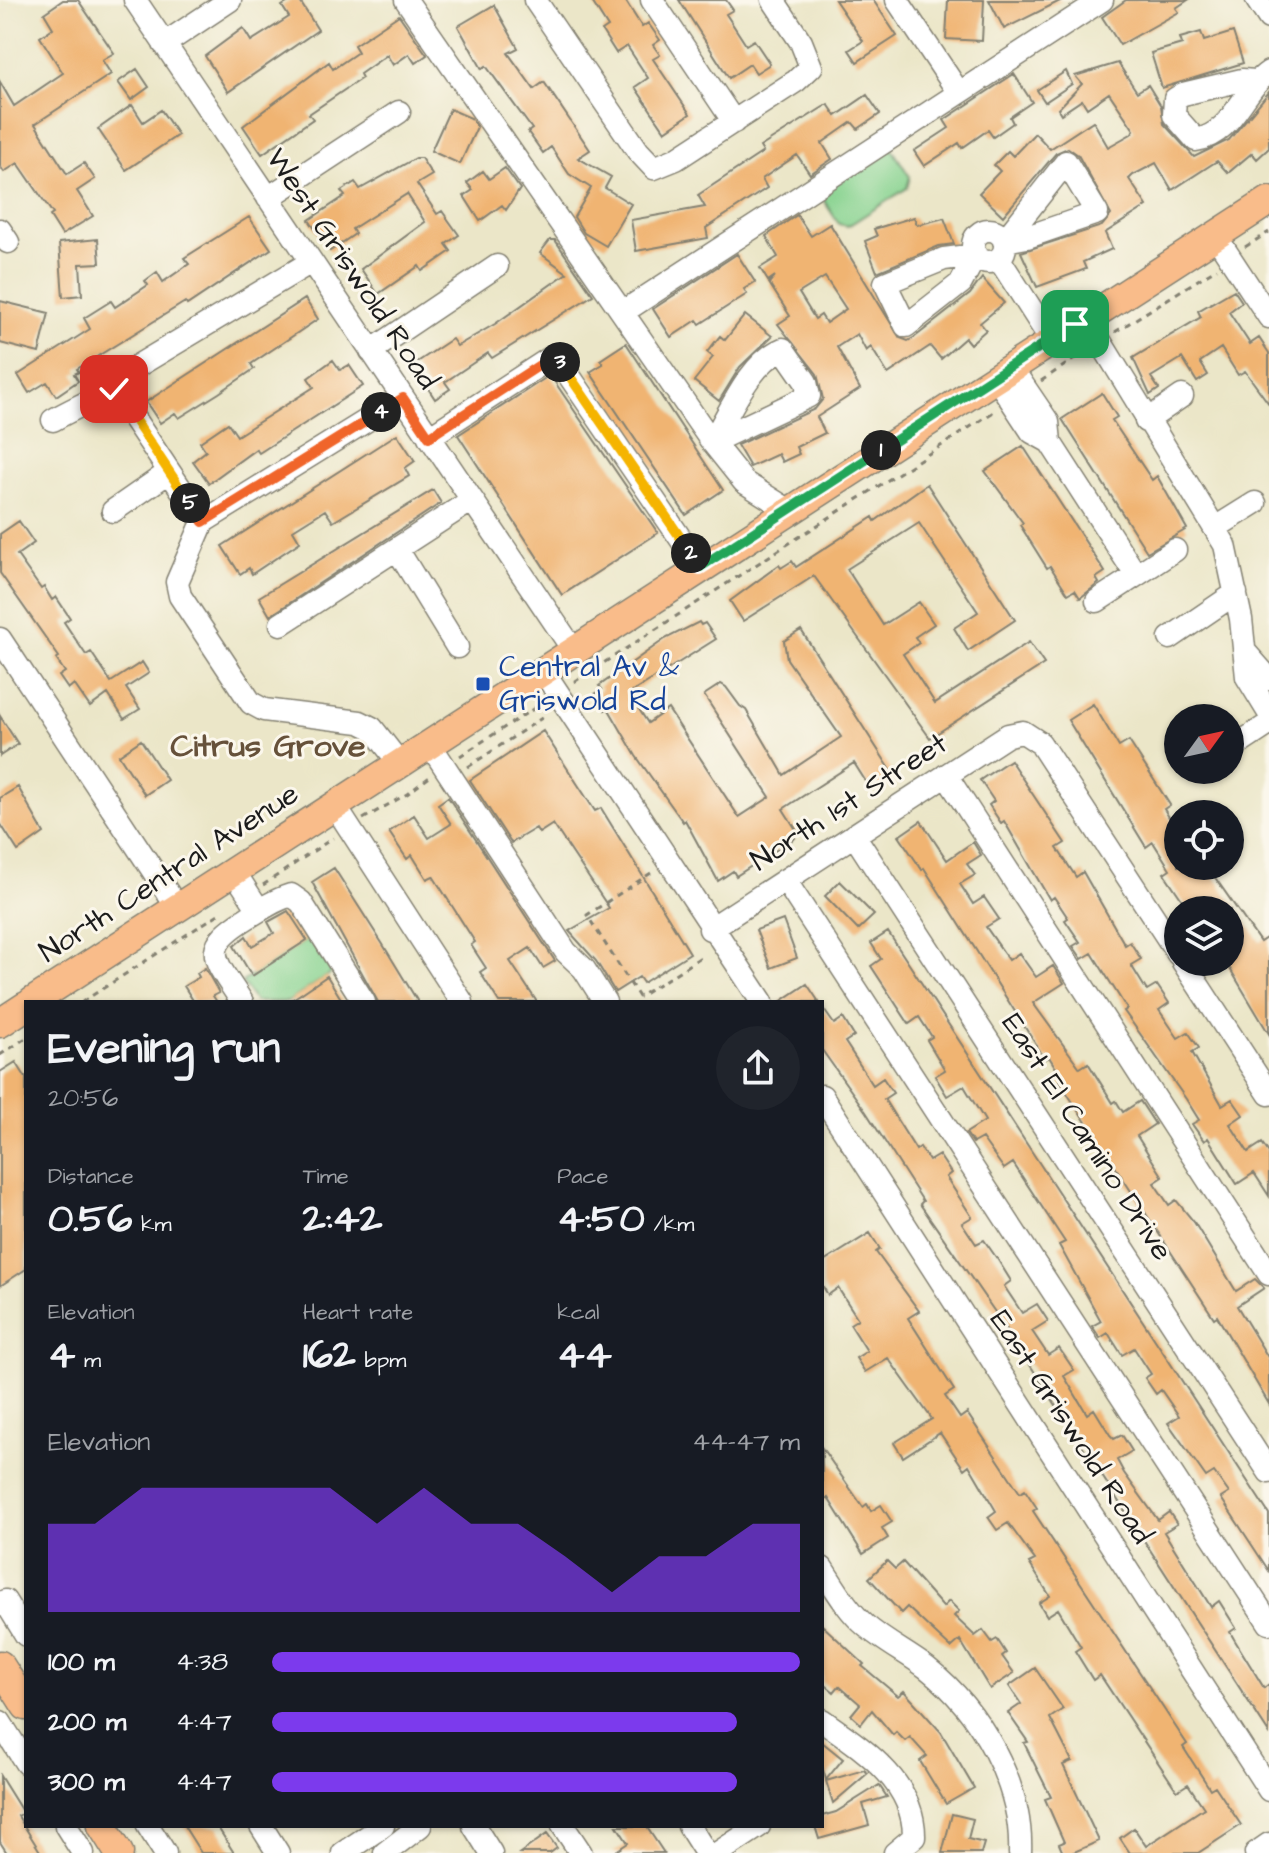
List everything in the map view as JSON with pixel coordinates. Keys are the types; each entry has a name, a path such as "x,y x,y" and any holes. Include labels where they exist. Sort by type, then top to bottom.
{"main road":[{"name":"North Central Avenue","path":"35,1000 233,870 431,746 556,679 574,651 1051,340 1088,333 1223,246 1269,201"},
{"name":"North Central Avenue","path":"0,1023 24,1007"},
{"path":"0,1665 24,1703"},
{"path":"103,1828 119,1853"}],"street":[{"name":"West Griswold Road","path":"135,0 574,651"},
{"path":"164,44 230,0"},
{"path":"406,0 712,442 744,482 790,511"},
{"path":"535,0 638,151 654,168 676,159 734,122 796,81 811,67 801,42 773,0"},
{"path":"652,0 734,122"},
{"path":"897,0 959,93"},
{"path":"623,312 1102,0"},
{"path":"1257,0 1269,18"},
{"path":"268,198 399,112"},
{"path":"1223,246 1269,317"},
{"path":"976,255 987,262 1002,250 1051,340"},
{"path":"53,420 114,389 134,368 311,262"},
{"path":"371,351 497,266"},
{"path":"1088,333 1139,401 1146,421 1225,545 1247,654 1247,677 1269,713"},
{"path":"783,349 806,382 809,396 712,442 753,375 771,354 783,349"},
{"path":"429,437 555,355 700,567"},
{"path":"1003,371 1033,417 1032,432 1050,442 1136,575"},
{"path":"114,389 203,522"},
{"path":"1146,421 1182,396"},
{"path":"401,765 372,728 360,722 264,710 251,703 180,596 177,582 203,522 403,398"},
{"path":"113,511 169,472"},
{"path":"281,624 472,500"},
{"path":"1215,528 1255,503"},
{"path":"397,549 457,647"},
{"path":"1097,601 1175,550"},
{"path":"1170,638 1236,593"},
{"path":"1247,654 1268,645"},
{"path":"2,647 177,907"},
{"path":"1247,654 1269,679"},
{"path":"556,679 710,929 761,1000"},
{"path":"1244,740 1269,724"},
{"name":"North 1st Street","path":"710,929 1008,735 1023,732 1040,743 1164,933"},
{"path":"431,746 566,952 584,969 604,1000"},
{"path":"946,775 1269,1274"},
{"path":"335,806 461,1000"},
{"name":"East El Camino Drive","path":"854,835 1269,1472"},
{"path":"233,870 254,902"},
{"path":"785,880 1269,1623"},
{"path":"241,1000 219,965 215,949 221,934 254,902 291,895 301,902 363,1000"},
{"path":"1192,976 1269,1094"},
{"name":"East Griswold Road","path":"824,1099 1269,1790"},
{"path":"824,1571 865,1625 927,1669 967,1711 1010,1783 1018,1809 1020,1853"},
{"path":"0,1605 5,1601 24,1632"},
{"path":"0,1722 24,1760"},
{"path":"824,1722 888,1772 909,1803 914,1837 895,1853"},
{"path":"67,1828 83,1853"},
{"path":"149,1828 165,1853"},
{"path":"262,1828 278,1853"},
{"path":"343,1853 380,1828"},
{"path":"385,1853 417,1828"},
{"path":"475,1828 491,1853"},
{"path":"564,1828 581,1853"},
{"path":"690,1828 706,1853"},
{"path":"718,1853 756,1828"},
{"path":"1256,1853 1269,1844"}],"path":[{"path":"556,679 1019,396 1088,333 1223,246 1269,232"},
{"path":"458,773 548,714"},
{"path":"85,1000 254,902 338,835"},
{"path":"651,873 587,915 639,997 704,955"},
{"path":"0,1055 24,1039"}],"green space":[{"path":"891,147 910,177 907,188 848,226 839,224 819,193"},
{"path":"310,938 332,973 291,1000 254,1000 242,982"}],"building":[{"path":"63,0 78,0 114,53 102,60 111,74 35,124 67,174 84,163 95,179 77,191 93,216 62,235 50,216 53,214 18,163 4,172 0,166 0,82 14,106 63,73 40,37 53,28 44,13"},
{"path":"299,0 318,30 228,92 205,56 243,28 251,41 289,17 282,6"},
{"path":"591,0 625,0 642,27 648,23 660,40 653,45 660,55 653,59 690,114 665,131 635,87 648,78 627,46 616,53 602,31 608,27"},
{"path":"679,0 726,0 733,10 726,14 746,45 754,40 770,64 756,73 750,64 729,78"},
{"path":"835,0 873,0 897,36 857,62 849,50 863,41"},
{"path":"948,0 984,0 982,41 946,39"},
{"path":"989,0 1062,0 1004,29"},
{"path":"1126,0 1188,0 1176,8 1179,12 1120,45 1102,17"},
{"path":"494,5 518,48 508,53 534,89 544,82 590,150 578,158 611,177 605,188 631,204 606,246 584,233 574,217 591,188 569,174 551,147 543,153 528,132 532,129 486,66 482,69 458,26"},
{"path":"399,15 427,55 415,63 409,54 393,65 387,55 360,74 362,78 309,114 313,119 262,154 243,126 329,62 333,69 358,52 354,45"},
{"path":"1201,32 1204,41 1233,32 1243,63 1162,88 1151,53 1182,44 1180,38"},
{"path":"1118,63 1137,92 1148,85 1161,106 1164,124 1194,157 1229,140 1269,92 1269,148 1257,159 1252,153 1228,173 1217,161 1172,190 1156,163 1133,175 1129,179 1147,206 1105,233 1112,249 1083,262 1086,269 1037,287 1021,252 1102,226 1111,215 1078,155 1068,148 1056,153 1003,216 979,193 1000,171 994,165 1008,151 1013,156 1035,133 1050,149 1093,121 1108,147 1131,134 1134,130 1109,93 1087,108 1082,100 1061,114 1058,109 1082,84 1075,76"},
{"path":"137,69 149,87 131,100 118,82"},
{"path":"1066,71 1072,84 1045,102 1037,90"},
{"path":"1014,74 1032,102 1010,117 1013,123 993,137 988,130 962,148 959,143 924,166 914,151 949,128 944,120"},
{"path":"867,95 880,114 858,129 852,122 822,143 832,159 810,174 797,155 762,179 767,188 706,228 708,238 636,251 631,220 705,207 698,195 763,152 760,147 828,104 836,116"},
{"path":"132,105 143,122 161,110 178,135 126,170 98,129"},
{"path":"450,109 471,118 477,127 460,164 431,151"},
{"path":"421,158 432,175 417,184 437,214 442,211 459,235 446,244 451,251 422,271 419,266 378,294 361,269 425,222 407,194 352,229 355,234 330,251 309,220 345,196 341,191 355,182 360,189"},
{"path":"505,168 520,189 506,210 502,205 480,221 464,196 473,190 467,183 483,171 489,179"},
{"path":"797,215 811,236 830,224 900,338 908,341 970,294 982,278 1004,303 980,323 986,330 970,344 965,338 941,359 930,346 888,374 871,347 866,351 857,334 837,347 860,389 817,417 825,433 796,447 799,454 782,462 778,454 750,467 737,445 815,409 823,399 817,374 778,324 790,316 769,283 775,276 768,281 760,268 778,257 766,236","holes":["825,277 846,309 826,323 821,315 815,319 799,293"]},
{"path":"249,217 271,249 187,305 185,302 77,369 79,372 74,374 78,381 56,396 47,382 29,393 18,375 90,329 84,318 111,301 115,307 148,285 145,281 157,272 163,282 189,264 184,258"},
{"path":"914,217 917,225 944,218 954,244 939,246 877,272 865,241 877,236 874,229"},
{"path":"98,239 100,263 80,264 82,295 63,297 59,243"},
{"path":"550,240 555,240 593,295 492,358 488,353 445,382 450,389 435,399 413,365 452,339 457,346 495,324 567,273 540,253"},
{"path":"737,254 755,282 744,289 747,294 700,324 697,320 671,337 653,309"},
{"path":"1234,290 1242,302 1229,312 1250,344 1259,338 1269,353 1269,404 1245,371 1238,375 1221,348 1200,362 1208,375 1197,382 1182,358 1151,377 1159,389 1150,395 1133,358 1201,317 1198,311"},
{"path":"305,299 318,319 251,364 254,369 219,393 179,418 175,413 160,423 146,402"},
{"path":"0,301 49,313 39,353 0,343"},
{"path":"745,315 772,336 740,367 719,401 694,381 713,357 707,352 720,336 725,340"},
{"path":"626,343 723,490 686,515 590,372 603,364 600,360"},
{"path":"333,360 340,370 349,365 363,386 259,453 256,449 209,483 193,461 206,451 200,442 228,423 237,436 314,387 308,378"},
{"path":"550,375 658,533 562,595 458,435"},
{"path":"1102,393 1117,417 1112,420 1152,480 1157,476 1187,529 1147,552 1062,419"},
{"path":"397,434 415,461 405,468 409,476 333,522 325,510 293,530 300,542 252,574 249,568 240,574 222,546"},
{"path":"1023,446 1105,572 1096,578 1099,583 1080,598 1075,590 1068,594 1050,566 1047,568 1020,525 1023,523 985,471"},
{"path":"927,484 1015,620 968,651 954,628 978,612 919,523 847,569 883,625 919,602 934,624 915,637 919,643 903,654 935,703 1029,642 1044,664 930,738 814,576 743,621 730,601 779,565 781,568 792,561 796,567 873,517 875,521"},
{"path":"433,490 441,503 270,616 259,597"},
{"path":"19,521 34,543 17,555 41,589 44,587 52,600 56,597 70,618 64,622 86,655 91,652 111,682 142,662 149,673 126,688 140,709 124,719 108,694 90,707 74,684 68,689 59,676 65,672 56,659 59,657 0,573 0,534"},
{"path":"699,622 701,625 705,623 716,639 629,694 648,723 668,709 739,817 770,797 704,695 721,684 726,687 746,710 784,775 841,737 787,659 784,641 801,630 894,775 875,788 872,783 868,785 854,763 783,809 797,831 792,834 795,838 736,876 733,871 718,881 685,820 683,822 636,756 608,708 605,710 595,694 602,689 599,686 665,639"},
{"path":"1093,704 1119,747 1129,741 1167,800 1164,800 1164,859 1153,842 1146,847 1068,720"},
{"path":"0,716 18,744 0,756"},
{"path":"543,731 595,811 601,808 690,953 643,983 639,977 615,992 596,961 569,931 609,908 553,824 539,833 536,828 511,843 470,780"},
{"path":"141,740 167,780 145,795 119,755"},
{"path":"1010,760 1065,843 1057,848 1076,877 1083,872 1125,945 1130,942 1141,959 1131,965 1147,991 1157,985 1169,1003 1159,1010 1178,1038 1188,1032 1199,1048 1192,1052 1222,1105 1232,1099 1243,1115 1230,1124 1248,1152 1262,1143 1269,1153 1269,1196 1254,1173 1237,1184 1208,1138 1204,1141 1192,1124 1199,1120 1186,1099 1124,1011 1127,1009 1092,953 1082,959 1073,946 1080,942 1065,920 1068,918 1054,897 1050,900 1004,821 1001,823 989,805 994,801 980,780"},
{"path":"18,787 44,833 18,851 0,823 0,798"},
{"path":"448,797 555,961 543,968 530,948 510,961 536,1000 498,1000 480,972 486,968 471,945 475,942 433,876 427,879 412,855 407,859 389,832 414,815 429,838 451,824 438,804"},
{"path":"921,821 947,860 973,842 981,855 967,864 975,875 960,884 973,904 984,897 999,919 986,927 1009,960 1019,953 1036,977 1053,966 1064,983 1033,1003 1080,1068 1088,1063 1113,1103 1116,1101 1123,1112 1140,1101 1155,1124 1137,1136 1163,1177 1154,1183 1169,1205 1176,1200 1194,1222 1236,1291 1255,1279 1264,1288 1237,1306 1269,1359 1269,1404 1217,1316 1214,1318 1059,1081 1063,1079 1049,1057 1045,1059 924,868 922,870 899,836"},
{"path":"334,868 417,1000 377,1000 312,882"},
{"path":"1169,880 1217,880 1228,896 1180,896"},
{"path":"840,881 874,915 858,930 825,896"},
{"path":"288,911 307,940 252,976 234,946 246,936 252,946 274,933 268,922"},
{"path":"1244,919 1260,942 1269,936 1269,1034 1234,976 1244,976"},
{"path":"783,920 797,958 771,968 756,930"},
{"path":"888,932 1269,1514 1269,1571 1221,1498 1229,1493 1214,1472 1206,1477 1168,1423 1179,1416 1161,1390 1156,1394 1145,1378 1151,1374 1134,1348 1122,1355 1108,1333 1100,1338 1092,1326 1101,1321 1059,1245 1065,1242 1013,1163 1004,1169 982,1138 973,1143 966,1133 985,1121 964,1086 947,1096 935,1076 945,1070 927,1040 932,1037 919,1017 909,1024 871,966 881,959 871,943"},
{"path":"205,968 219,993 213,996 216,1000 193,1000 184,986 199,977 197,973"},
{"path":"327,976 342,1000 291,1000"},
{"path":"807,984 818,1000 783,1000"},
{"path":"824,1010 834,1024 843,1018 854,1036 845,1042 873,1085 883,1078 893,1093 884,1099 916,1150 920,1147 929,1161 939,1155 951,1173 946,1177 972,1217 962,1223 976,1244 984,1240 998,1260 1011,1281 1004,1286 1022,1313 1037,1304 1048,1321 1032,1331 1048,1355 1059,1348 1074,1370 1064,1376 1087,1414 1094,1409 1114,1439 1122,1435 1132,1451 1117,1460 1124,1473 1158,1520 1169,1512 1177,1524 1164,1532 1211,1607 1219,1601 1236,1628 1230,1632 1264,1688 1269,1684 1269,1733 1004,1325 920,1204 923,1201 824,1053"},
{"path":"16,1062 24,1075 24,1270 0,1286 0,1072"},
{"path":"870,1233 880,1249 876,1252 919,1311 908,1318 954,1390 945,1396 960,1418 967,1413 1020,1493 1025,1490 1037,1508 1033,1511 1187,1744 1183,1747 1210,1789 1215,1786 1241,1825 1198,1853 1130,1853 1120,1838 1134,1828 1146,1846 1204,1808 1188,1784 1177,1791 1100,1675 1093,1680 1075,1651 1081,1647 1058,1609 1047,1616 1039,1603 1050,1596 1029,1563 1035,1560 1008,1523 997,1530 988,1517 996,1511 969,1465 964,1469 940,1433 903,1457 894,1443 932,1419 888,1358 865,1372 856,1358 867,1351 850,1324 858,1319 838,1288 828,1295 824,1288 824,1262"},
{"path":"824,1451 863,1507 867,1504 871,1511 881,1505 892,1522 882,1528 888,1538 863,1554 828,1498 824,1501"},
{"path":"887,1561 895,1569 903,1562 943,1607 949,1601 959,1611 954,1616 975,1636 983,1630 992,1642 997,1639 1006,1653 1002,1656 1014,1673 990,1689 960,1640 951,1648 907,1607 901,1613 869,1578"},
{"path":"824,1627 864,1664 862,1666 898,1696 904,1691 941,1732 974,1788 946,1804 920,1761 927,1756 910,1737 905,1741 896,1732 893,1735 872,1710 861,1724 851,1715 860,1704 839,1686 834,1692 824,1684"},
{"path":"1035,1668 1063,1709 1050,1718 1072,1761 1063,1765 1099,1841 1072,1853 1063,1853 1059,1844 1064,1842 1045,1799 1051,1797 1024,1743 1028,1742 1008,1713 1021,1704 1009,1686"},
{"path":"824,1744 843,1759 826,1780 824,1773"},
{"path":"864,1770 868,1773 833,1803 826,1781"},
{"path":"0,1776 23,1813 18,1816 24,1828 41,1853 7,1853 0,1842"},
{"path":"879,1785 887,1797 863,1804 869,1825 819,1839 816,1828 824,1828 824,1815 836,1812"},
{"path":"952,1814 973,1819 968,1839 984,1843 981,1853 942,1853"},
{"path":"185,1828 218,1828 234,1853 201,1853"},
{"path":"618,1828 647,1828 664,1853 613,1853 628,1843"},
{"path":"547,1834 557,1848 550,1853 520,1853"}],"place":[{"name":"Central Av & Griswold Rd","path":"483,684"}],"district":[{"name":"Citrus Grove","path":"268,746"}],"route":[{"path":"114,389 203,522 403,398 429,437 555,355 700,567 1075,324"}]}
